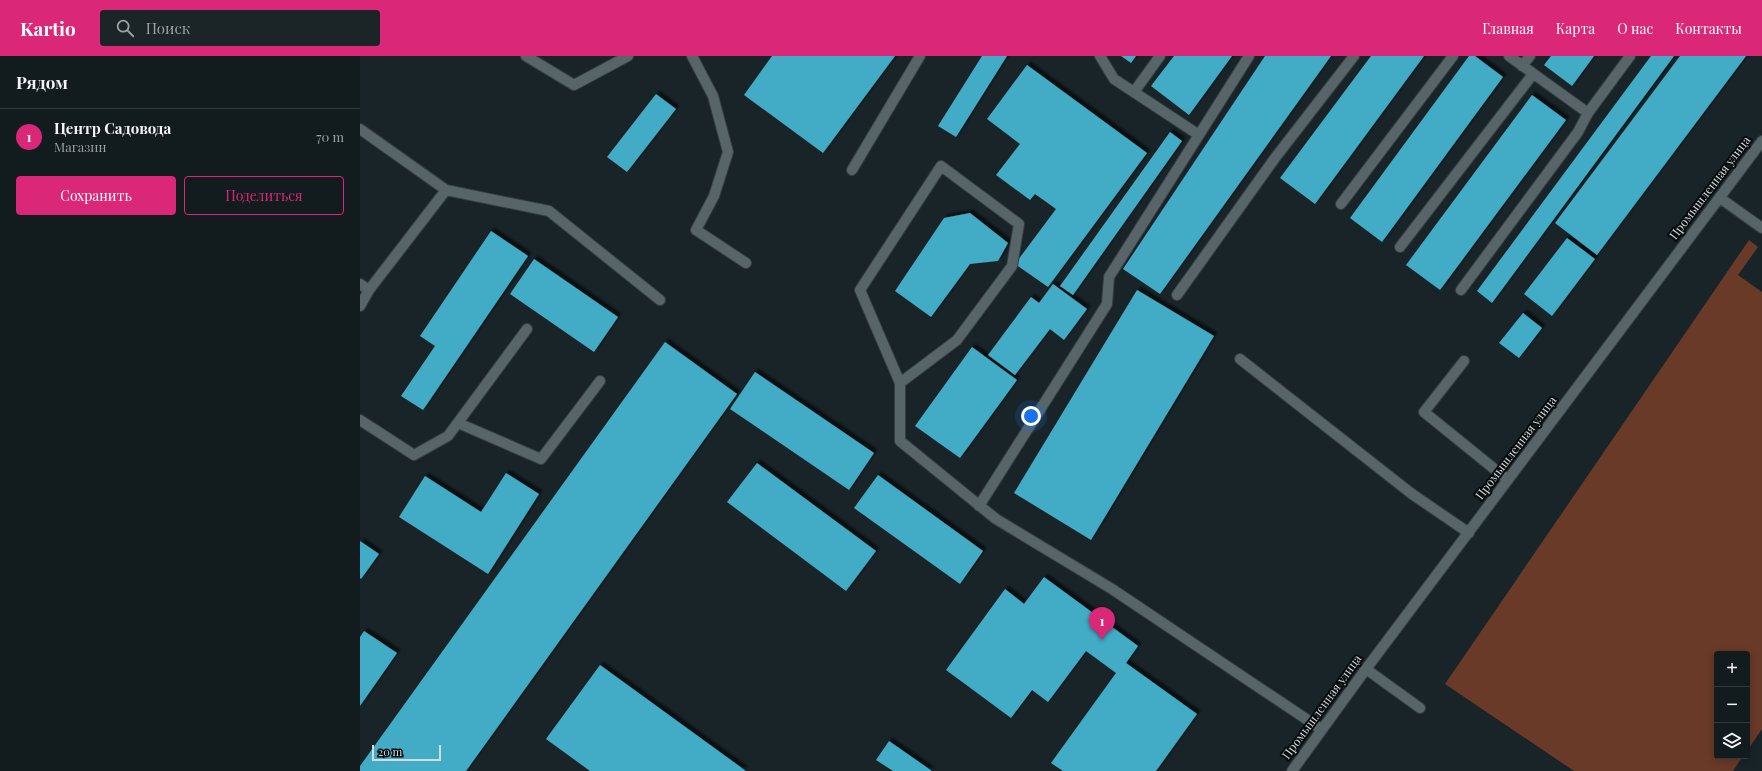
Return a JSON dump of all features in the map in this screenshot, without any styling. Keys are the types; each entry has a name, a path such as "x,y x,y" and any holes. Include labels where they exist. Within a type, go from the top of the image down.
{"street":[{"path":"526,56 574,85 628,56"},
{"path":"692,56 713,96 728,152 714,196 696,230 746,263"},
{"path":"852,170 920,56"},
{"path":"1100,56 1114,79 1199,135"},
{"path":"1134,92 1160,56"},
{"path":"979,506 1107,304 1109,277 1249,56"},
{"path":"1177,295 1275,158 1354,56"},
{"path":"1341,204 1453,56"},
{"path":"1509,56 1588,113"},
{"path":"1522,66 1530,56"},
{"path":"1462,290 1578,132 1588,113 1630,56"},
{"path":"1400,247 1533,74"},
{"path":"360,129 446,190 549,211 660,300"},
{"name":"Промышленная улица","path":"1292,771 1321,729 1762,141"},
{"path":"900,383 957,340 1012,266 1019,224 941,166 860,290 900,383 900,442 996,519 1112,589 1321,729"},
{"path":"360,306 369,290 446,190"},
{"path":"1720,198 1762,228"},
{"path":"360,284 369,290"},
{"path":"360,420 414,455 448,436 527,330"},
{"path":"1240,359 1412,494 1469,533"},
{"path":"1464,361 1424,412 1508,480"},
{"path":"458,424 541,459 600,381"},
{"path":"1366,669 1420,708"}],"shaded area":[{"path":"1749,240 1758,247 1738,275 1762,292 1762,729 1750,747 1750,651 1714,651 1714,759 1741,759 1733,771 1574,771 1445,684"}],"building":[{"path":"772,56 895,56 823,153 744,95"},
{"path":"982,56 1007,56 956,137 938,126"},
{"path":"1121,56 1136,56 1131,63"},
{"path":"1174,56 1232,56 1189,115 1151,86"},
{"path":"1265,56 1331,56 1160,294 1123,269"},
{"path":"1371,56 1424,56 1315,204 1280,178"},
{"path":"1469,56 1475,56 1503,77 1382,242 1350,218"},
{"path":"1551,56 1594,56 1572,86 1544,65"},
{"path":"1651,56 1674,56 1492,303 1477,291"},
{"path":"1680,56 1746,56 1597,255 1555,223"},
{"path":"1027,65 1147,153 1048,287 1015,264 1056,209 1035,194 1030,200 996,175 1020,144 987,119"},
{"path":"656,94 676,109 627,172 607,157"},
{"path":"1532,95 1566,120 1440,290 1406,265"},
{"path":"1170,132 1182,141 1073,295 1060,286"},
{"path":"970,213 1008,243 998,261 970,264 931,317 895,291 944,218"},
{"path":"491,231 528,256 423,410 401,396 435,346 420,336"},
{"path":"1567,238 1595,259 1552,316 1524,294"},
{"path":"534,259 618,317 594,352 510,294"},
{"path":"1053,284 1087,309 1064,340 1050,329 1015,375 988,355 1031,297 1039,303"},
{"path":"1137,290 1214,336 1091,540 1014,493"},
{"path":"1523,313 1542,328 1519,358 1499,343"},
{"path":"665,342 737,394 466,771 360,771 360,766"},
{"path":"972,347 1017,380 960,458 915,426"},
{"path":"755,372 874,453 849,490 730,409"},
{"path":"757,463 876,551 846,591 727,502"},
{"path":"506,473 539,494 488,574 399,517 425,476 481,512"},
{"path":"878,475 983,551 960,584 854,508"},
{"path":"360,541 379,554 361,579 360,578"},
{"path":"1044,577 1138,646 1126,663 1197,714 1156,771 1063,771 1051,763 1116,673 1086,651 1048,702 1032,690 1011,718 946,670 1005,589 1024,604"},
{"path":"364,631 397,653 360,706 360,637"},
{"path":"600,665 746,771 590,771 546,739"},
{"path":"889,741 932,771 893,771 876,760"}],"place":[{"name":"Центр Садовода","path":"1102,640"}]}
